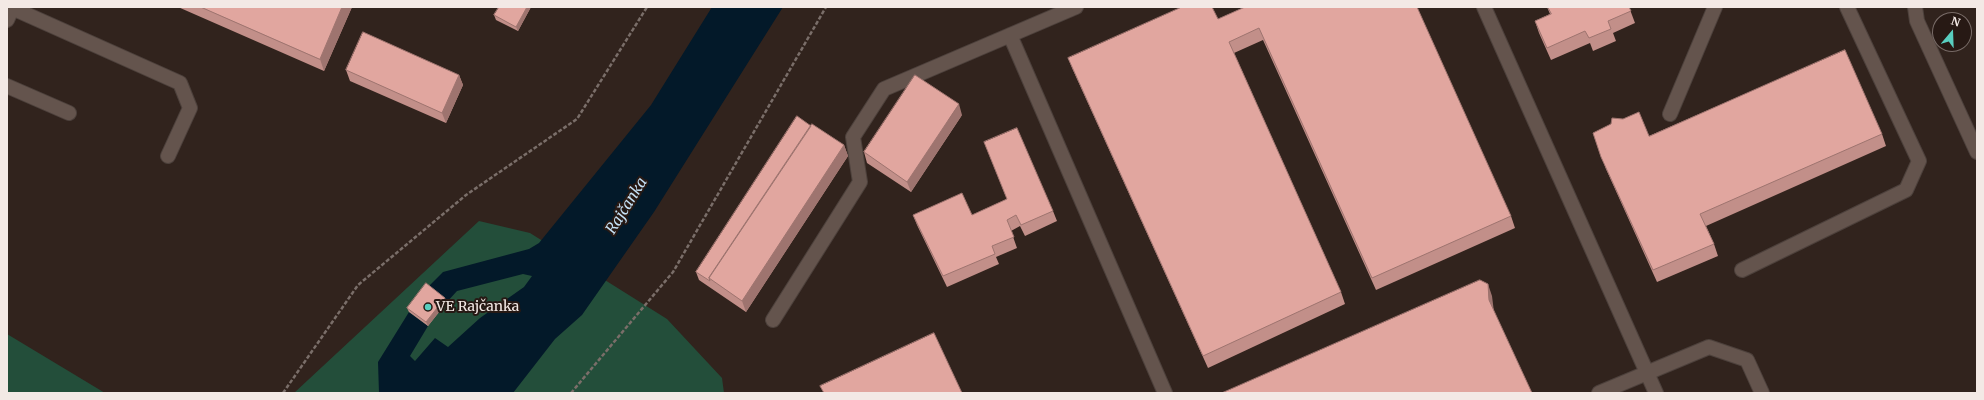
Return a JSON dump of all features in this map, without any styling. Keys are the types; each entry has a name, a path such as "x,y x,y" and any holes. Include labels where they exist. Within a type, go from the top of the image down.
{"lane":[{"path":"773,320 860,182 853,137 884,89 1076,7"},
{"path":"1484,7 1656,393"},
{"path":"1670,114 1715,7"},
{"path":"1742,270 1906,190 1919,161 1847,7"},
{"path":"1915,7 1917,21 1977,152"},
{"path":"11,11 180,83 190,108 168,156"},
{"path":"1010,35 1165,393"},
{"path":"7,86 70,113"},
{"path":"1599,393 1646,372 1710,347 1747,360 1762,393"}],"path":[{"path":"283,393 358,285 466,196 577,119 647,7"},
{"path":"570,393 673,272 826,7"}],"green space":[{"path":"479,221 530,233 667,319 722,378 724,393 294,393"},
{"path":"7,334 105,393 7,393"}],"water":[{"name":"Rajčanka","path":"712,7 783,7 654,212 582,315 555,339 513,393 379,393 378,362 409,312 428,326 410,356 415,361 435,338 448,347 480,318 524,287 532,276 523,274 457,291 447,302 428,287 443,272 529,249 539,243 651,105"}],"building":[{"path":"201,7 342,7 320,59"},
{"path":"499,7 527,7 516,27 494,15"},
{"path":"1182,7 1212,7 1218,19 1245,7 1417,7 1511,216 1372,278 1259,28 1229,42 1341,292 1203,356 1068,58"},
{"path":"1548,7 1629,7 1631,11 1608,21 1611,29 1589,38 1585,31 1547,48 1535,21 1551,14"},
{"path":"363,32 459,75 442,113 346,70"},
{"path":"1845,50 1882,134 1700,214 1714,244 1653,270 1601,157 1593,133 1611,124 1612,118 1623,119 1639,112 1649,136"},
{"path":"915,75 959,104 907,182 864,152"},
{"path":"797,116 811,126 709,278 710,281 696,272"},
{"path":"812,124 844,145 742,301 709,278"},
{"path":"1017,128 1053,211 1021,225 1016,215 1007,220 1014,237 992,246 995,254 943,276 913,215 962,193 972,215 1007,199 984,142"},
{"path":"1480,280 1488,284 1489,300 1532,393 1222,393"},
{"name":"VE Rajčanka","path":"426,283 445,298 426,322 407,308"},
{"path":"934,333 962,393 824,393 820,386"}],"place":[{"name":"VE Rajčanka","path":"428,307"}]}
